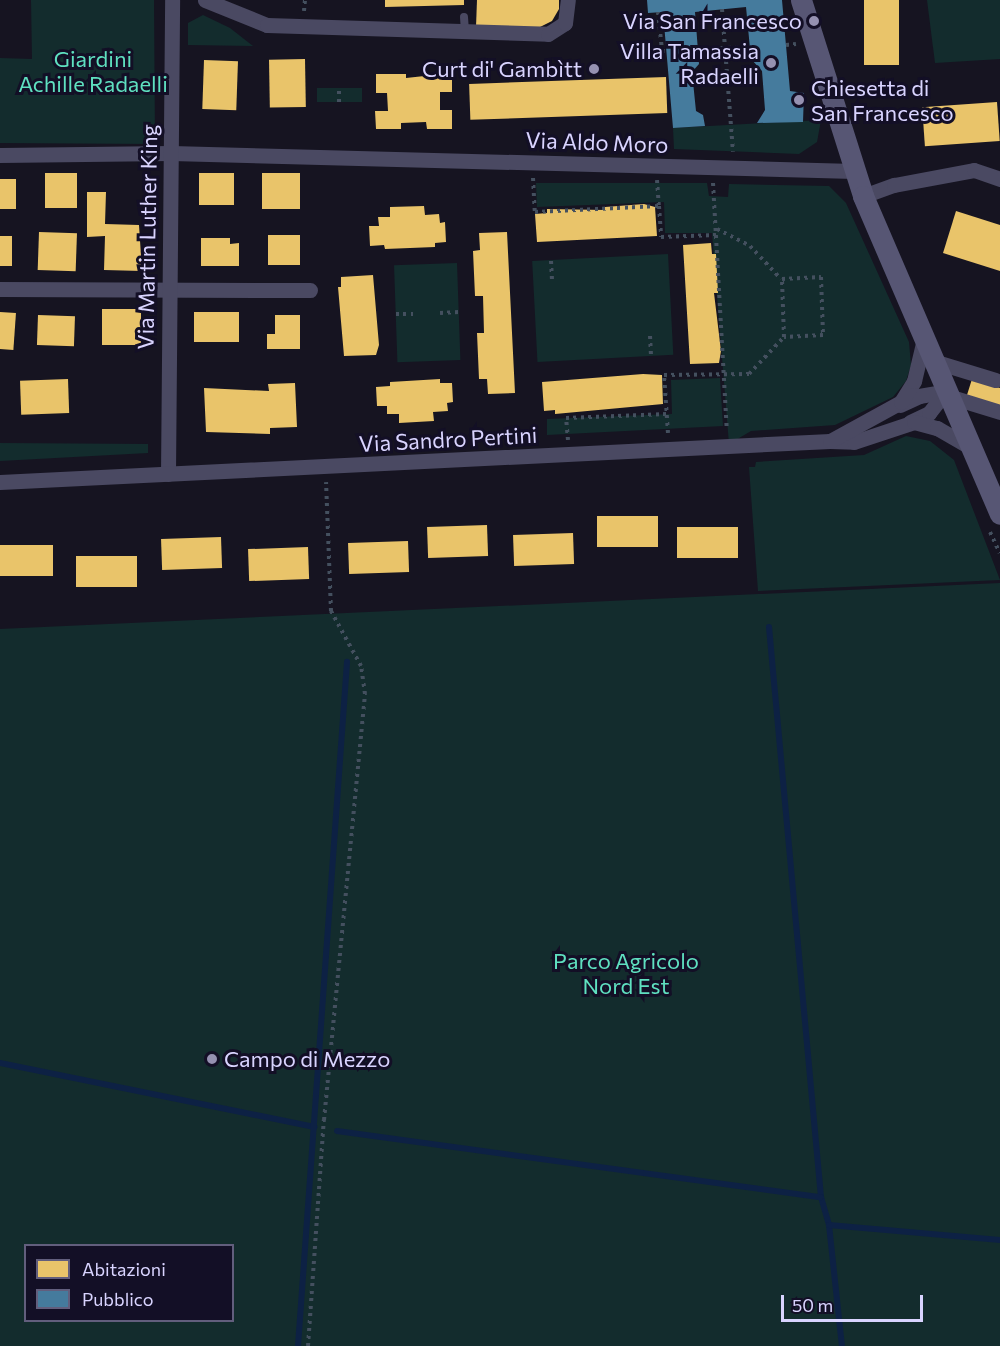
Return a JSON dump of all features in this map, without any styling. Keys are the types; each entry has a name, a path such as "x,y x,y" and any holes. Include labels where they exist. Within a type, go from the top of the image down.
{"street":[{"name":"Via Martin Luther King","path":"168,474 172,0"},
{"path":"205,0 267,25 426,32 551,34 565,23 568,0"},
{"path":"801,0 863,196 1000,514"},
{"name":"Via Aldo Moro","path":"0,155 171,153 854,171"},
{"path":"863,196 894,185 974,170 1000,179"},
{"path":"0,290 310,290"},
{"name":"Via Sandro Pertini","path":"890,410 912,385 924,339"},
{"path":"933,361 995,380"},
{"path":"947,394 1000,412"},
{"path":"830,441 854,442 927,415 947,394"},
{"name":"Via Sandro Pertini","path":"0,482 325,469 569,455 748,448 830,441 919,396 947,394"},
{"path":"901,425 914,422 933,426 971,448"}],"lane":[{"path":"464,16 465,33"}],"path":[{"path":"722,9 734,168"},
{"path":"658,12 662,51 666,51"},
{"path":"698,50 750,47"},
{"path":"339,88 339,102"},
{"path":"532,163 535,212 659,206"},
{"path":"656,166 661,237 716,235"},
{"path":"712,167 728,434 746,434 748,448"},
{"path":"716,229 750,246 782,279 784,337"},
{"path":"551,261 552,281"},
{"path":"669,451 664,375 749,374 784,337 823,335 821,277 782,279"},
{"path":"440,313 459,312"},
{"path":"396,314 413,314"},
{"path":"650,336 651,357"},
{"path":"569,455 566,418 667,414"},
{"path":"308,1346 324,1120 365,694 361,666 331,611 325,469"}],"green space":[{"name":"Giardini Achille Radaelli","path":"31,0 154,0 155,144 0,143 0,58 32,59"},
{"path":"927,0 1000,0 1000,59 935,63"},
{"path":"203,15 230,28 253,46 188,45 188,23"},
{"path":"317,88 362,88 362,102 317,102"},
{"path":"821,120 817,142 799,154 674,149 673,128"},
{"path":"536,183 707,183 709,196 728,197 729,184 829,186 846,203 909,342 911,365 906,381 893,397 835,425 751,431 729,444 712,233 665,233 664,202 537,207"},
{"path":"668,254 673,355 537,362 532,261"},
{"path":"457,263 460,360 397,362 394,265"},
{"path":"720,378 723,426 547,435 547,419 672,414 671,380"},
{"path":"906,436 930,441 954,460 1000,580 758,591 749,467 755,467 756,462 864,455"},
{"path":"0,443 148,444 148,453 0,461"},
{"name":"Parco Agricolo Nord Est","path":"1000,583 1000,1346 0,1346 0,629"}],"building: Abitazioni":[{"path":"385,0 464,0 464,5 385,7"},
{"path":"477,0 559,0 559,9 552,21 540,27 476,27"},
{"path":"864,0 899,0 899,65 864,65"},
{"path":"305,59 306,107 270,108 269,60"},
{"path":"204,60 238,61 236,110 202,109"},
{"path":"452,73 452,92 440,92 440,110 452,110 452,129 427,129 426,122 401,123 401,129 376,129 375,111 388,111 387,93 376,93 376,74 406,74 406,78"},
{"path":"666,77 667,113 470,120 469,84"},
{"path":"997,102 1000,141 925,146 922,107"},
{"path":"45,173 77,173 77,208 45,208"},
{"path":"199,173 234,173 234,205 199,205"},
{"path":"262,173 300,173 300,209 262,209"},
{"path":"0,179 16,179 16,209 0,209"},
{"path":"87,192 106,192 105,224 139,225 142,271 104,270 105,236 87,237"},
{"path":"644,204 655,207 657,236 537,242 535,214 547,213 547,209 605,210 605,207"},
{"path":"424,206 425,215 439,214 440,223 445,222 446,242 435,243 435,247 385,249 384,245 370,246 369,226 379,226 378,217 390,217 390,207"},
{"path":"956,211 1000,225 1000,271 943,253"},
{"path":"39,232 77,233 76,271 38,270"},
{"path":"507,232 515,393 488,394 487,379 479,379 477,333 484,333 483,296 475,296 473,251 480,250 479,233"},
{"path":"268,235 300,235 300,265 268,265"},
{"path":"0,236 12,236 12,266 0,266"},
{"path":"201,238 230,238 230,244 239,243 239,266 201,266"},
{"path":"711,243 712,254 716,254 718,293 714,293 721,351 719,363 690,364 683,245"},
{"path":"373,275 379,345 376,355 344,356 338,287 341,287 341,277"},
{"path":"102,309 141,309 141,345 102,345"},
{"path":"0,312 16,313 13,350 0,349"},
{"path":"194,312 239,312 239,342 194,342"},
{"path":"38,315 75,316 74,346 37,345"},
{"path":"275,315 300,315 300,349 267,349 267,334 275,334"},
{"path":"643,374 662,375 663,404 555,414 555,410 544,411 542,382"},
{"path":"68,379 69,413 21,415 20,381"},
{"path":"440,379 440,383 452,383 453,402 447,403 448,411 433,412 434,421 399,423 399,414 387,414 387,406 377,406 376,387 390,386 390,382"},
{"path":"972,379 1000,388 1000,406 967,395"},
{"path":"295,383 297,427 270,428 270,434 206,432 204,388 269,391 268,384"},
{"path":"597,516 658,516 658,547 597,547"},
{"path":"487,525 488,556 428,558 427,527"},
{"path":"677,527 738,527 738,558 677,558"},
{"path":"573,533 574,564 514,566 513,535"},
{"path":"221,537 222,568 162,570 161,539"},
{"path":"408,541 409,572 349,574 348,543"},
{"path":"0,545 53,545 53,576 0,576"},
{"path":"308,547 309,579 249,581 248,549"},
{"path":"76,556 137,556 137,587 76,587"}],"building: Pubblico":[{"name":"Villa Tamassia Radaelli","path":"647,0 782,0 790,91 804,93 803,122 757,123 765,110 762,71 751,59 746,7 695,12 699,64 692,72 696,111 703,115 705,126 673,128 663,12 648,13"}],"waterway":[{"path":"769,627 821,1197 829,1225 842,1346"},
{"path":"298,1346 347,662"},
{"path":"0,1063 315,1127"},
{"path":"337,1131 821,1197"},
{"path":"829,1225 1000,1240"}],"place":[{"name":"Via San Francesco","path":"814,21"},
{"name":"Villa Tamassia Radaelli","path":"771,63"},
{"name":"Curt di' Gambìtt","path":"594,69"},
{"name":"Chiesetta di San Francesco","path":"799,100"},
{"name":"Campo di Mezzo","path":"212,1059"}]}
